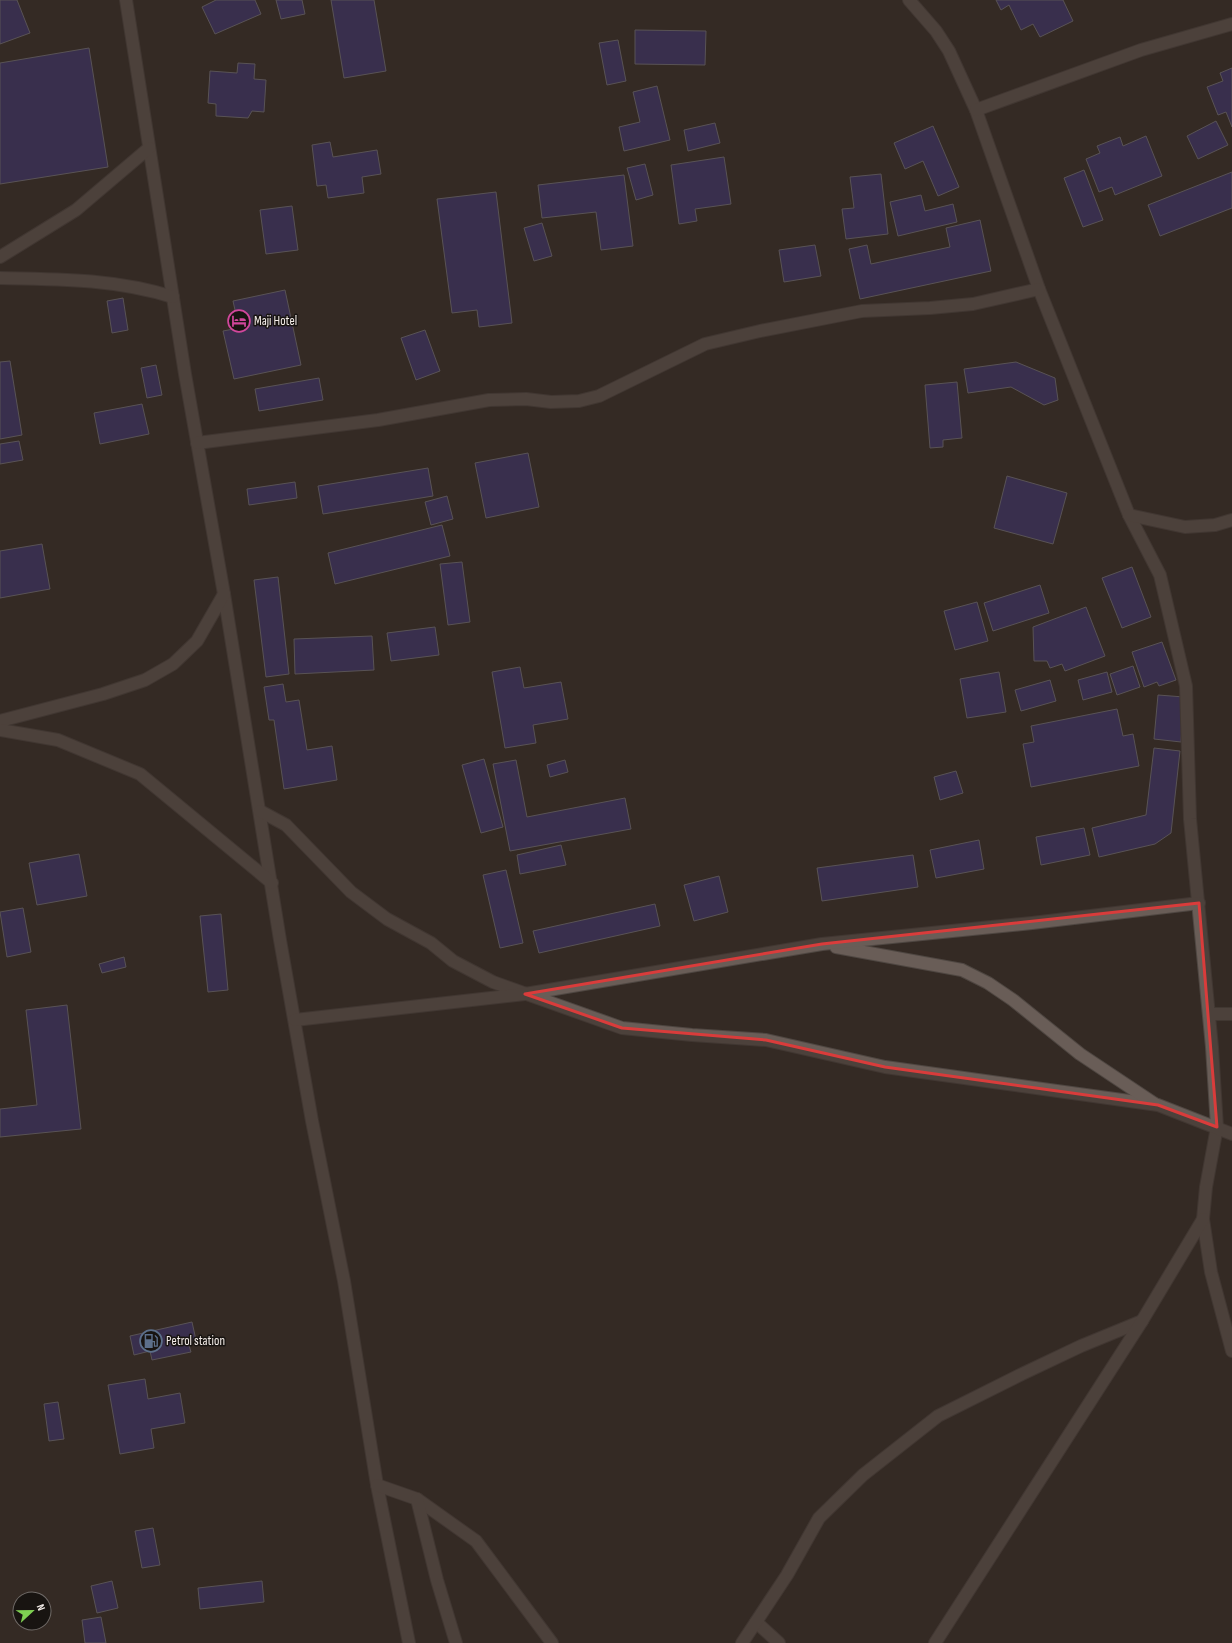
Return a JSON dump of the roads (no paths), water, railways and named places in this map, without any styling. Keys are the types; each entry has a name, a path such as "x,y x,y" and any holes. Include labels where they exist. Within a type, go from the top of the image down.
{"street":[{"path":"126,0 197,443 224,594 312,1121 344,1281 377,1485 409,1643"},
{"path":"908,0 936,30 949,51 976,110 1039,289 1129,515 1160,575 1186,686 1190,819 1212,1046 1216,1127 1206,1187 1204,1219 1211,1272 1232,1351"},
{"path":"976,110 1141,50 1232,24"},
{"path":"0,257 76,210 149,148"},
{"path":"0,278 91,281 147,288 173,297"},
{"path":"197,443 378,420 489,400 526,399 551,402 579,401 599,396 705,344 760,331 862,311 930,308 973,304 1039,289"},
{"path":"1129,515 1185,527 1215,524 1232,520"},
{"path":"0,721 104,694 145,680 168,667 197,641 224,594"},
{"path":"0,730 58,740 140,774 272,883"},
{"path":"260,811 286,826 351,892 386,919 430,943 452,961 493,982 622,1028 766,1040 885,1067 1158,1105"},
{"path":"295,1020 525,994 822,944 1032,923 1199,904"},
{"path":"822,944 962,970 988,983 1007,996 1080,1054 1158,1105 1232,1134"},
{"path":"1209,1014 1232,1014"},
{"path":"935,1643 1142,1321 1204,1219"},
{"path":"742,1643 787,1575 819,1518 862,1475 938,1416 1081,1346 1142,1321"},
{"path":"377,1485 416,1499 476,1541 552,1643"},
{"path":"416,1499 437,1580 456,1643"},
{"path":"756,1622 779,1643"}],"place":[{"name":"Maji Hotel","path":"239,321"},
{"name":"Petrol station","path":"151,1341"}]}
